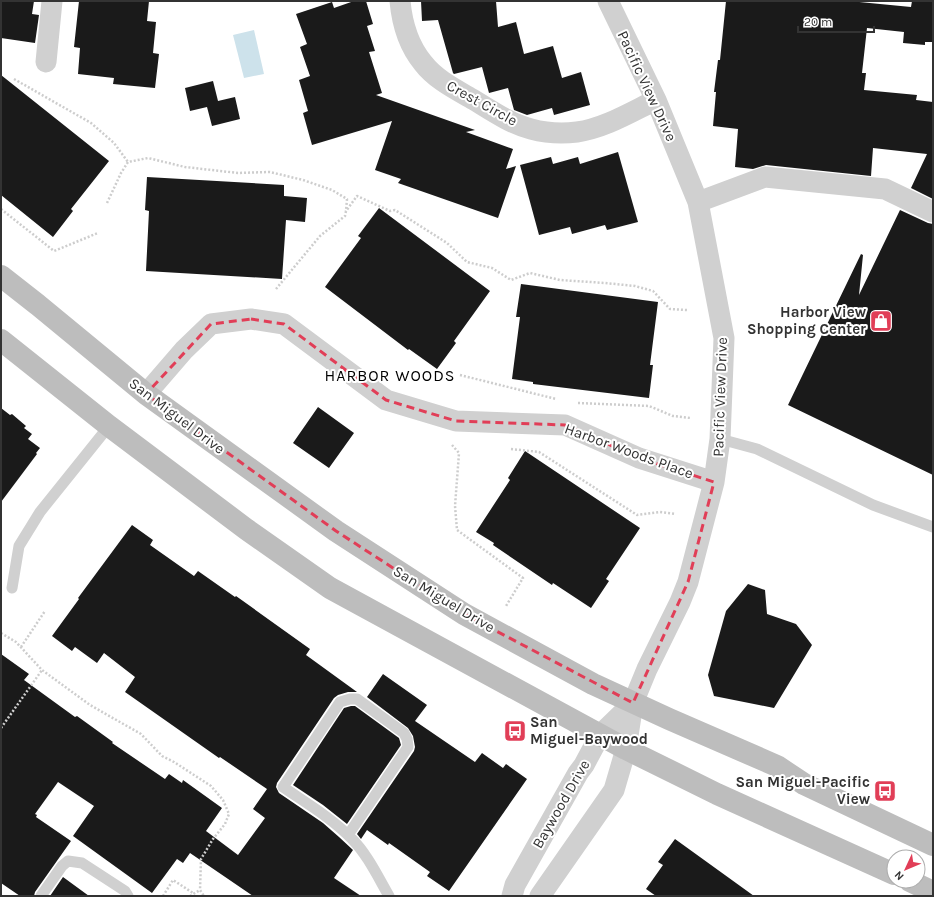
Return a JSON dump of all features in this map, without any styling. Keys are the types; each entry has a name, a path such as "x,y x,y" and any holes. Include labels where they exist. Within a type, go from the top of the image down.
{"main road":[{"name":"San Miguel Drive","path":"1,276 146,394 336,531 464,614 593,684 777,766 804,784 933,845"},
{"path":"1,340 109,426 246,529 330,588 626,749 717,794 886,870"}],"street":[{"path":"46,62 52,1"},
{"name":"Crest Circle","path":"400,1 401,14 409,40 423,63 438,79 507,120 530,129 553,133 577,132 600,126 656,100"},
{"name":"Pacific View Drive","path":"608,1 656,100 698,202 724,338 720,439 714,482 688,582 647,669 633,703"},
{"path":"698,202 765,177 885,189 933,212"},
{"name":"Harbor Woods Place","path":"146,394 184,350 211,324 251,318 284,324 386,400 456,421 565,425 639,458 714,482"},
{"name":"Baywood Drive","path":"512,896 516,885 600,735 633,703"},
{"name":"Baywood Drive","path":"540,896 614,790 626,749 633,703"}],"lane":[{"path":"12,588 19,546 40,512 109,426"},
{"path":"720,439 757,449 873,504 933,528"},
{"path":"348,835 408,747 407,739 404,733 357,699 350,698 340,702 283,787 335,823 348,835 353,839 374,870 388,896"},
{"path":"41,896 62,866 68,861 82,863 125,891 128,896"}],"path":[{"path":"14,79 91,123 114,143 128,162"},
{"path":"107,203 121,173 128,162 148,158 185,167 238,172 270,172 296,178 332,190 347,199 345,216 320,236 276,289"},
{"path":"346,211 357,196 390,212 395,210 446,243 467,262 492,268 512,280 530,273 560,280 635,286 653,292 670,309 687,310"},
{"path":"1,209 54,251 98,233"},
{"path":"460,375 558,400"},
{"path":"572,402 649,406 674,416 691,418"},
{"path":"447,440 459,453 455,506 458,530 524,578 506,606"},
{"path":"508,448 539,452 637,515 660,512 676,514"},
{"path":"21,647 45,611"},
{"path":"1,633 16,642 42,670 90,705 141,734 162,756 211,786 223,800 229,814 225,824 201,858 200,890 204,896"},
{"path":"1,728 42,670"},
{"path":"163,896 172,880 191,895 200,890"}],"highlighted area":[{"path":"251,319 284,324 386,400 456,421 565,425 639,458 714,482 688,582 633,703 464,614 336,531 146,394 211,324"}],"water":[{"path":"254,30 264,74 244,78 233,35"}],"building":[{"path":"1,1 34,1 32,14 39,15 35,43 1,38"},
{"path":"79,1 149,1 147,21 156,22 153,53 159,54 155,88 113,84 114,78 78,74 80,48 74,47"},
{"path":"354,1 366,1 373,24 367,26 375,51 369,52 382,93 376,95 475,130 466,132 513,149 506,169 516,166 498,218 398,183 401,179 375,170 392,121 312,145 303,113 308,111 299,80 310,76 300,47 307,44 296,14 332,2 334,8"},
{"path":"421,1 496,1 498,27 516,22 524,54 553,46 562,78 581,72 590,105 554,115 552,108 527,115 514,110 508,88 489,93 482,67 454,74 438,20 422,21"},
{"path":"726,1 849,1 911,7 912,1 933,1 933,42 925,42 925,45 903,43 904,32 867,28 862,73 866,73 864,90 917,95 916,100 933,102 933,199 911,188 927,154 873,148 871,176 766,165 753,169 735,167 738,129 713,126 716,92 714,92 718,60 720,60"},
{"path":"1,75 109,161 71,209 73,211 53,237 1,195"},
{"path":"213,81 218,101 235,97 240,119 212,126 207,107 190,111 185,88"},
{"path":"618,152 638,222 607,230 605,225 572,234 570,227 539,235 520,165 551,157 553,164 578,157 580,164"},
{"path":"147,177 284,185 284,196 307,198 305,222 286,220 282,279 146,271 149,211 145,210"},
{"path":"379,208 490,291 454,341 456,343 437,369 409,349 408,350 325,287 361,238 358,236"},
{"name":"Harbor View Shopping Center","path":"900,210 933,224 933,475 788,405 861,254 863,255 859,295"},
{"path":"521,284 658,302 650,365 653,365 649,398 533,384 533,382 512,379 520,317 516,317"},
{"path":"318,407 354,433 329,468 293,443"},
{"path":"1,408 10,415 12,414 26,426 24,428 32,434 28,439 40,448 1,502"},
{"path":"525,451 640,528 606,579 609,581 591,608 553,583 552,585 493,545 494,543 476,532 510,480 508,478"},
{"path":"132,525 153,540 150,545 194,576 198,571 235,597 236,596 310,649 306,655 357,692 348,692 334,698 277,783 276,787 279,793 323,823 353,850 334,878 361,896 253,896 190,853 183,863 177,859 152,893 73,836 94,806 58,782 35,814 37,815 36,817 71,841 35,892 34,896 20,896 1,883 1,654 29,674 24,680 75,717 77,716 113,742 112,743 165,779 169,774 182,783 183,780 222,808 206,831 238,855 265,818 253,809 267,789 220,757 219,758 125,692 135,677 104,653 97,663 75,647 72,651 52,636"},
{"path":"748,584 765,590 767,614 796,624 812,645 774,708 714,696 708,675 726,611"},
{"path":"383,674 427,705 415,721 475,762 482,753 503,768 506,764 527,779 449,891 427,876 430,872 389,843 388,845 367,830 361,839 357,834 414,751 415,747 413,736 408,728 367,697"},
{"path":"355,706 399,738 401,745 347,824 323,805 293,785 344,708"},
{"path":"675,839 754,896 656,896 646,889 663,865 658,862"},
{"path":"63,877 89,896 50,896"}],"place":[{"name":"Harbor View Shopping Center","path":"881,321"},
{"name":"San Miguel-Baywood","path":"515,731"},
{"name":"San Miguel-Pacific View","path":"885,791"}],"district":[{"name":"HARBOR WOODS","path":"390,375"}]}
